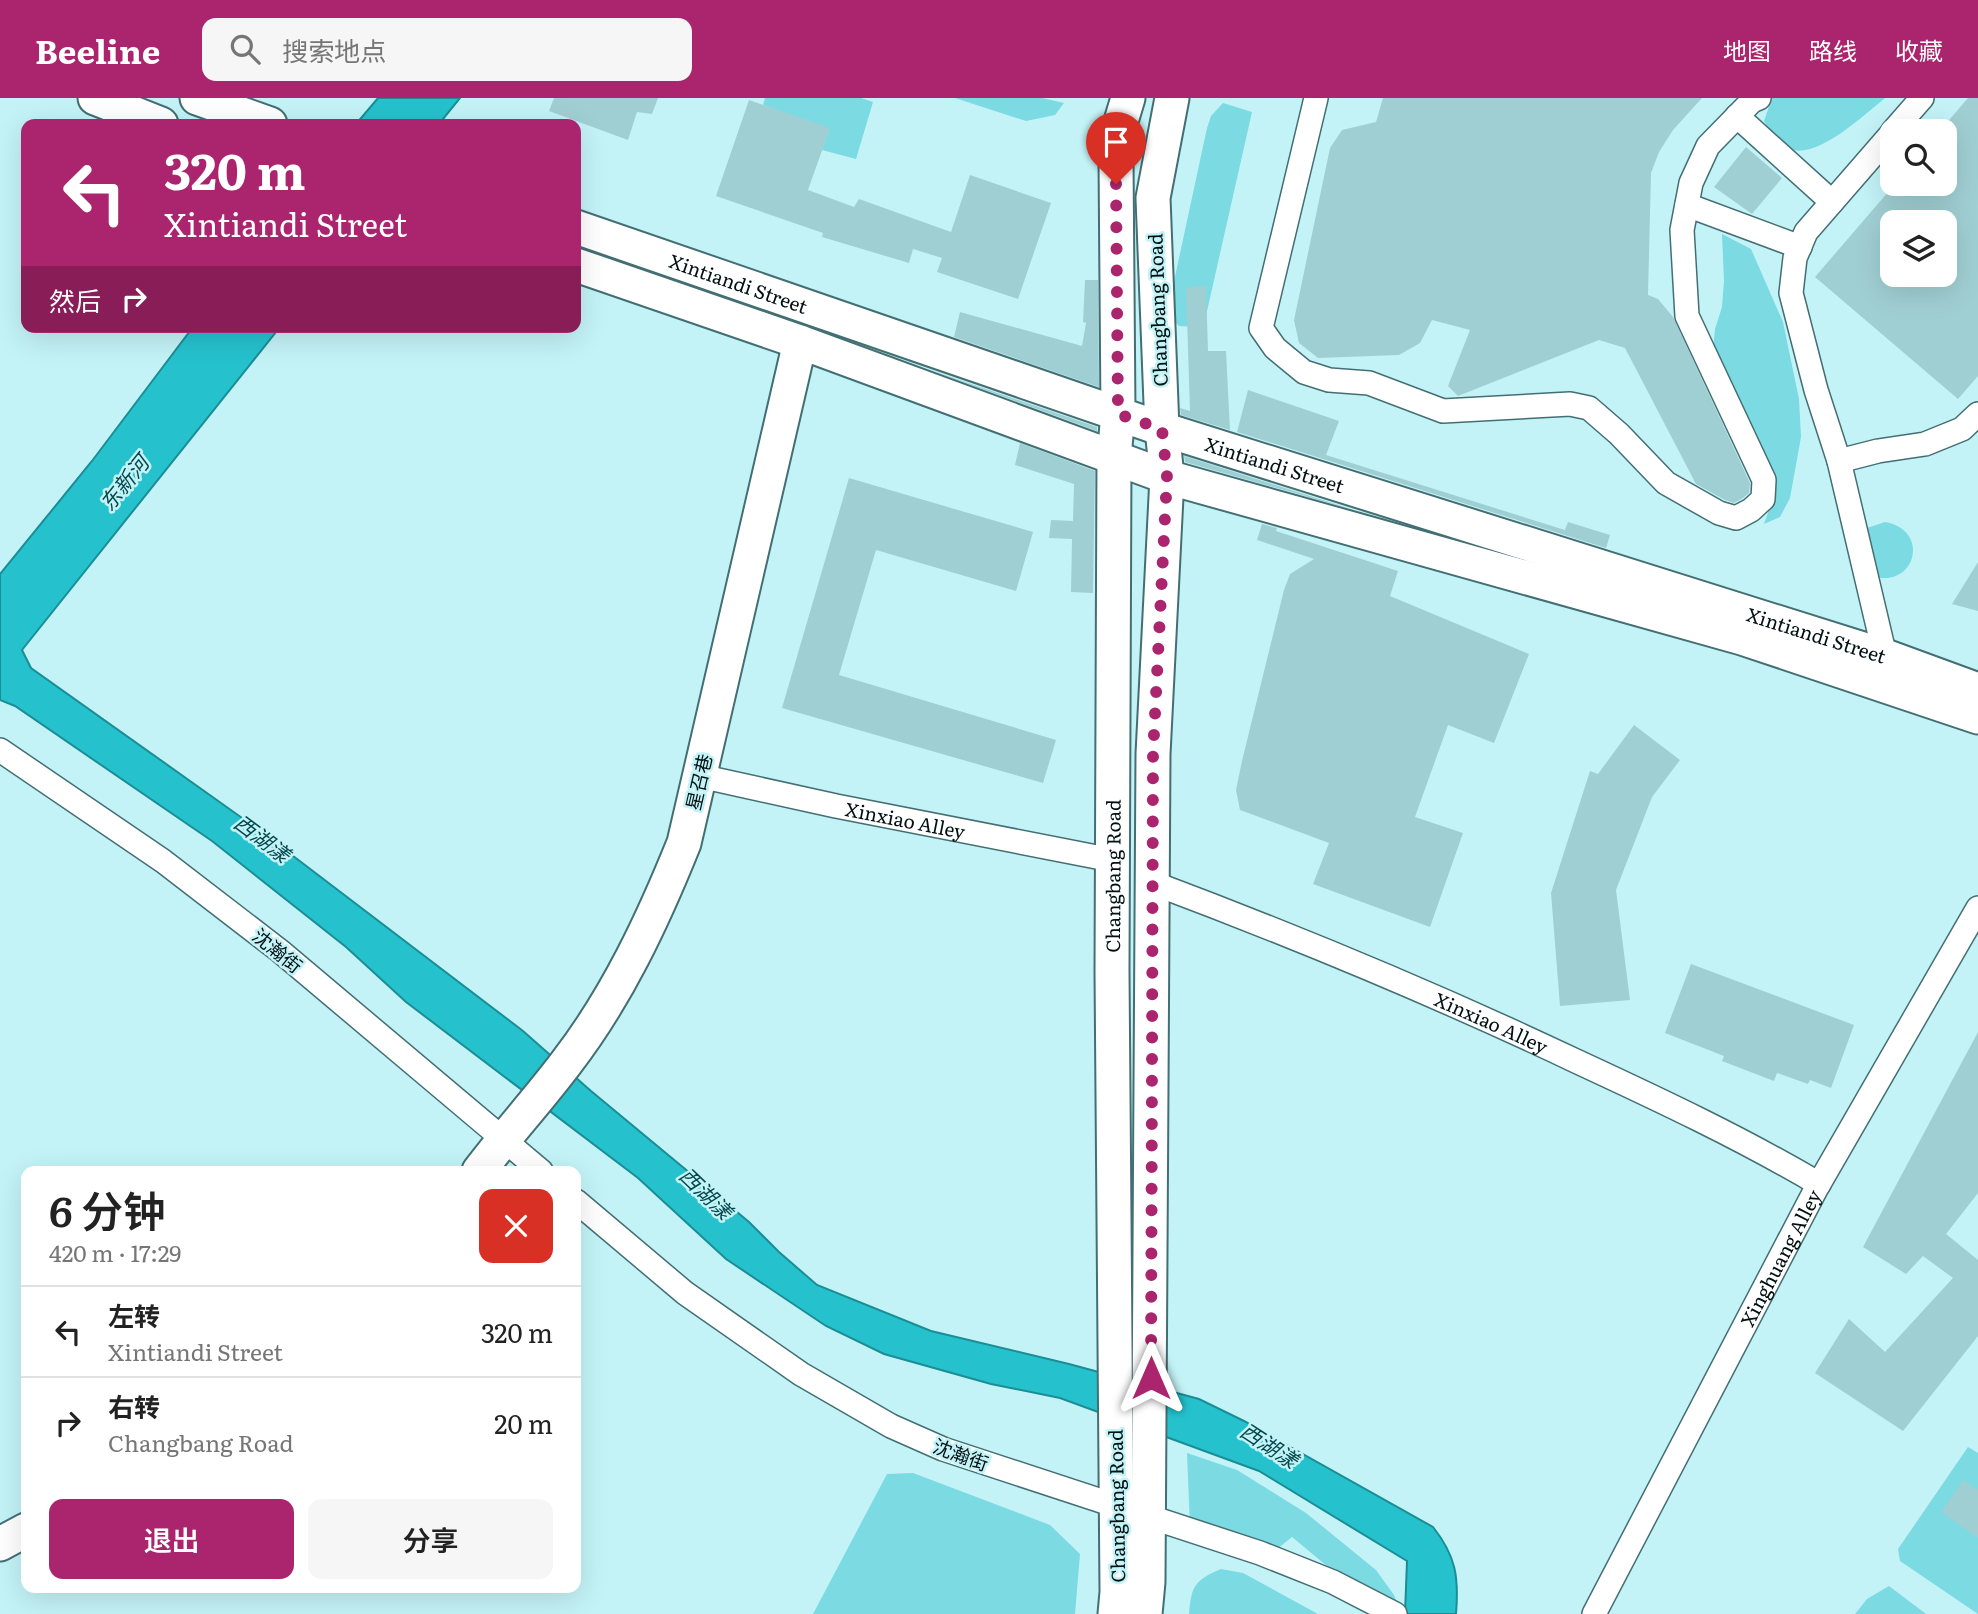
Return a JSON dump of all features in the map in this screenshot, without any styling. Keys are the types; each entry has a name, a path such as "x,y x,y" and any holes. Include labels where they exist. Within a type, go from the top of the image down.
{"main road":[{"path":"95,98 148,119"},
{"path":"197,98 256,119"},
{"name":"Changbang Road","path":"1115,1614 1112,860 1114,457 1118,414 1116,159 1119,128 1128,98"},
{"name":"Changbang Road","path":"1145,1614 1149,1582 1151,1378 1153,754 1167,477 1162,429 1153,198 1171,98"},
{"name":"Xintiandi Street","path":"581,229 1162,429 1885,656 1978,690"},
{"name":"Xintiandi Street","path":"581,266 800,342 1167,477 1742,638 1978,717"},
{"name":"星召巷","path":"483,1166 567,1062 618,984 658,909 684,843 800,342"},
{"path":"0,1544 21,1533"}],"street":[{"path":"1317,98 1261,328 1275,348 1304,372 1329,380 1369,383 1443,411 1570,404 1589,408 1619,434 1666,483 1719,513 1736,518 1763,499 1764,480 1688,316 1682,230 1692,183 1708,146 1752,101 1759,98"},
{"path":"1903,119 1922,98"},
{"path":"1737,116 1832,201"},
{"path":"1880,146 1806,232 1795,258 1791,293 1815,390 1839,461 1885,656"},
{"path":"1687,205 1800,247"},
{"path":"1839,461 1878,451 1925,444 1962,429 1978,414"},
{"name":"沈瀚街","path":"0,750 163,862 280,951 535,1166"},
{"name":"Xinxiao Alley","path":"700,776 849,809 1112,860"},
{"name":"Xinxiao Alley","path":"1153,883 1279,930 1504,1027 1700,1119 1819,1184"},
{"name":"Xinghuang Alley","path":"1594,1614 1819,1184 1978,908"},
{"name":"沈瀚街","path":"581,1204 685,1293 801,1374 891,1426 943,1449 1260,1553 1333,1582 1386,1609"}],"shaded area":[{"path":"765,98 861,98 873,102 856,159 822,150 829,129 763,105"},
{"path":"955,98 1042,98 1064,103 1055,115 1026,121"},
{"path":"1772,98 1885,98 1840,134 1827,142 1801,151 1781,144 1764,121"},
{"path":"1223,103 1252,112 1205,320 1195,327 1179,326 1167,314 1207,128 1211,116"},
{"path":"1722,234 1751,249 1783,322 1799,399 1801,437 1790,498 1780,517 1764,524 1776,490 1765,460 1713,350 1715,329 1722,307"},
{"path":"1885,522 1899,527 1909,536 1913,546 1907,567 1899,575 1886,578 1871,576 1860,535 1867,528"},
{"path":"1968,1447 1978,1453 1978,1614 1900,1561 1898,1549"},
{"path":"1187,1453 1237,1470 1306,1513 1376,1570 1394,1595 1402,1614 1374,1605 1292,1537 1272,1553 1190,1526"},
{"path":"913,1473 1050,1525 1080,1554 1075,1614 813,1614 887,1474"},
{"path":"1221,1569 1243,1573 1318,1614 1189,1614 1196,1585"},
{"path":"1889,1586 1926,1614 1855,1614 1867,1599"}],"water":[{"path":"378,98 460,98 443,119 360,119"},
{"path":"188,333 275,333 22,650 31,668 259,830 523,1031 749,1222 817,1285 931,1331 1199,1399 1244,1421 1433,1527 1447,1548 1454,1568 1456,1614 1405,1614 1407,1561 1259,1471 1060,1398 991,1384 884,1354 826,1326 726,1259 638,1178 406,1002 346,947 212,841 15,706 0,700 0,574 92,461"}],"building":[{"path":"554,98 658,98 652,114 637,112 628,140 581,123 581,119 571,119 549,111"},
{"path":"1383,98 1702,98 1673,130 1659,152 1651,173 1648,295 1658,299 1673,317 1750,483 1749,493 1734,503 1696,484 1625,348 1599,340 1458,396 1448,386 1470,330 1432,320 1420,343 1399,355 1318,358 1299,343 1294,320 1330,148 1342,130 1376,122"},
{"path":"1968,98 1978,98 1978,376 1958,399 1815,277 1885,196 1957,196 1957,119 1950,119"},
{"path":"749,100 830,128 808,190 854,207 859,199 951,232 970,175 1051,203 1018,299 937,272 942,258 913,249 909,263 822,237 823,233 716,196"},
{"path":"1746,147 1782,178 1752,214 1714,187"},
{"path":"1085,280 1098,280 1099,387 954,337 960,312 1082,346 1086,323 1083,322"},
{"path":"1206,286 1208,351 1226,351 1230,430 1181,415 1180,408 1190,411 1186,287"},
{"path":"933,371 1097,427 1097,431"},
{"path":"1248,390 1339,421 1326,455 1565,530 1568,522 1610,535 1606,548 1237,432"},
{"path":"1020,443 1095,471 1093,593 1071,592 1072,539 1049,538 1051,520 1073,521 1074,484 1015,465"},
{"path":"1184,456 1351,509 1185,462"},
{"path":"849,478 1033,532 1016,591 876,550 839,675 1056,740 1043,783 782,708"},
{"path":"1262,524 1398,571 1390,596 1529,654 1494,743 1448,725 1415,817 1463,833 1430,927 1313,884 1329,843 1240,810 1236,790 1284,590 1290,574 1314,559 1257,540"},
{"path":"1978,562 1978,611 1952,604"},
{"path":"1634,725 1680,760 1652,797 1616,890 1630,1000 1560,1006 1551,893 1590,771 1598,774"},
{"path":"1691,964 1854,1025 1831,1088 1810,1080 1808,1084 1777,1073 1774,1081 1722,1061 1724,1056 1665,1033"},
{"path":"1978,1032 1978,1193 1946,1234 1978,1260 1978,1336 1903,1431 1815,1373 1849,1319 1885,1352 1953,1278 1923,1256 1906,1274 1863,1247"},
{"path":"1963,1480 1978,1490 1978,1538 1941,1512"}],"route":[{"path":"1116,184 1118,414 1162,429 1167,477 1153,754 1151,1378"}],"water label":[{"name":"东新河","path":"123,482"},
{"name":"西湖漾","path":"263,837"},
{"name":"西湖漾","path":"707,1192"},
{"name":"西湖漾","path":"1270,1444"}]}
